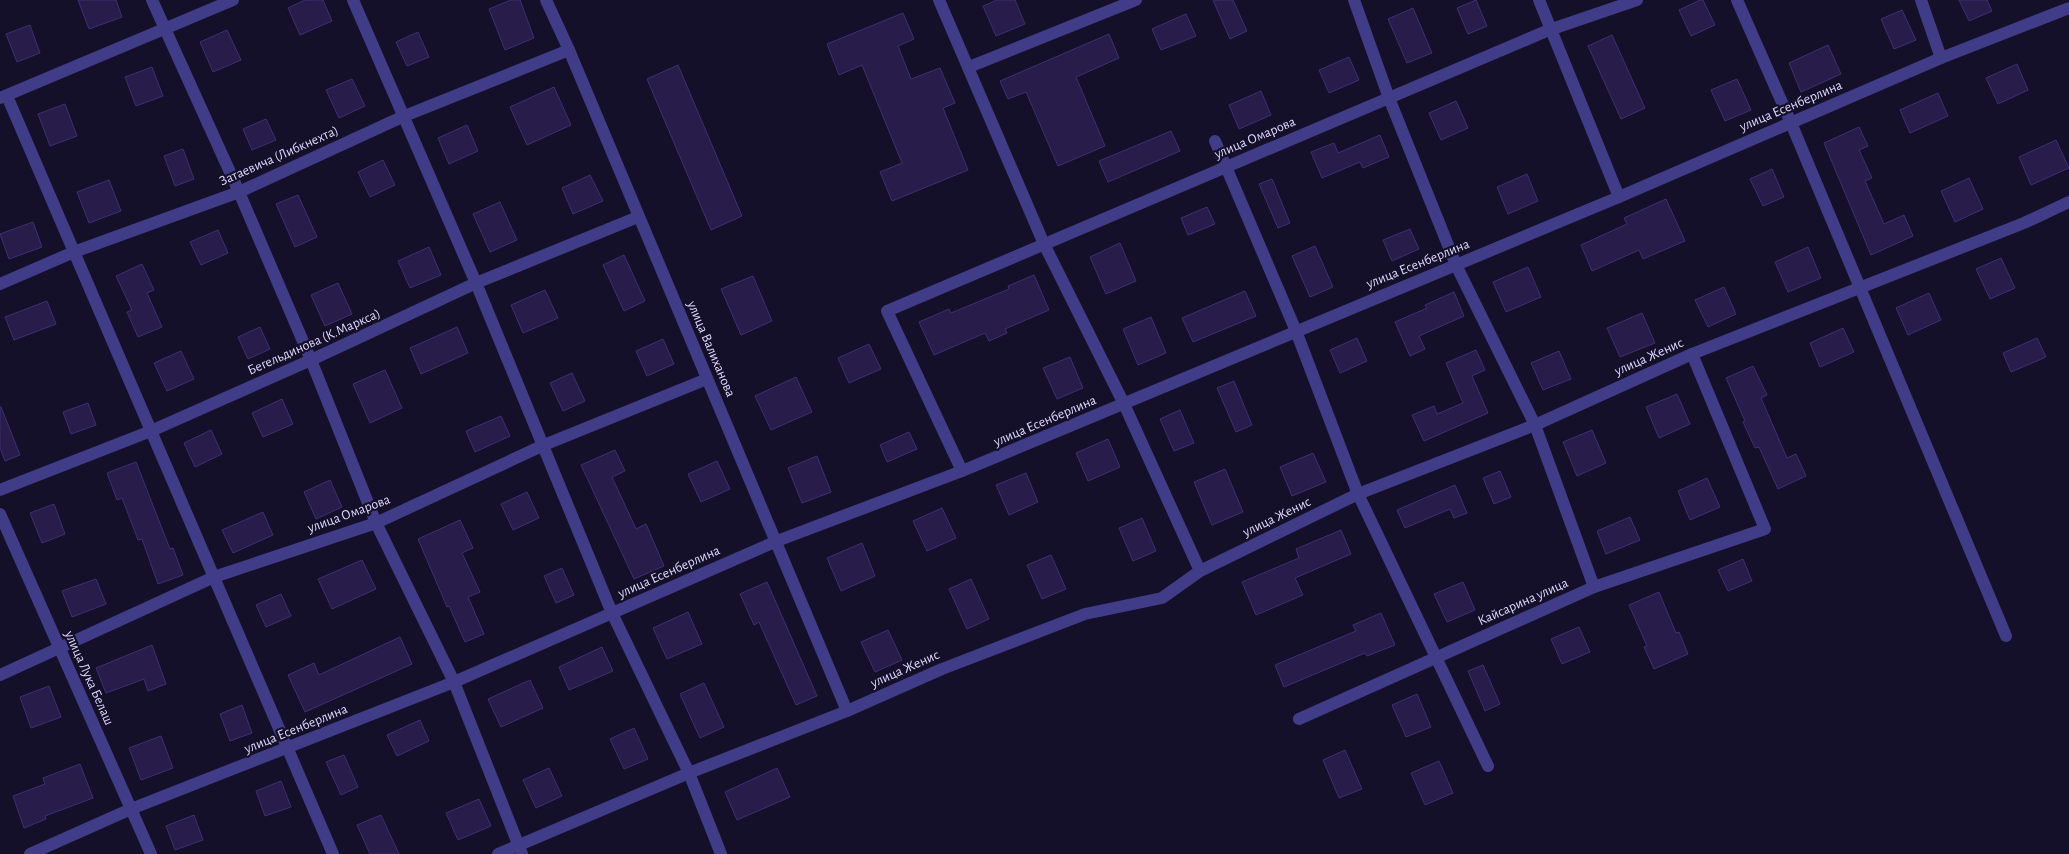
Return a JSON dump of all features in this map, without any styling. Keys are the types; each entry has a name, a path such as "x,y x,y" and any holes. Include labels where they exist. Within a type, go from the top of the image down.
{"street":[{"path":"152,0 239,192 376,523 454,682 520,850"},
{"path":"233,0 4,97 74,252 333,854"},
{"path":"353,0 402,117 476,283 612,613 689,773 721,854"},
{"name":"улица Валиханова","path":"546,0 569,50 847,711"},
{"path":"939,0 1044,244 1124,404 1200,570"},
{"path":"969,67 1136,0"},
{"path":"1354,0 1389,98 1456,265 1535,426 1594,587"},
{"path":"1539,0 1549,30 1619,197"},
{"name":"улица Омарова","path":"962,471 887,311 1549,30 1637,0"},
{"path":"1737,0 1861,288 2006,636"},
{"path":"1921,0 1941,58"},
{"name":"улица Есенберлина","path":"30,854 131,809 454,682 776,541 962,471 1619,197 1941,58 2069,8"},
{"name":"Затаевича (Либкнехта)","path":"0,284 74,252 239,192 402,117 569,50"},
{"path":"1215,141 1296,331 1358,494 1488,766"},
{"name":"улица Женис","path":"498,854 520,850 689,773 847,711 942,668 1085,614 1162,598 1200,570 1358,494 1535,426 1692,354 2024,223 2069,202"},
{"name":"Бегельдинова (К.Маркса)","path":"0,490 151,431 476,283 638,217"},
{"name":"Кайсарина улица","path":"1299,719 1594,587 1765,529 1692,354"},
{"name":"улица Омарова","path":"0,675 214,577 376,523 544,445 707,379"},
{"name":"улица Лука Белаш","path":"0,514 151,854"}],"building":[{"path":"78,0 116,0 122,17 89,29"},
{"path":"305,0 323,0 332,21 300,35 288,8"},
{"path":"511,0 520,0 534,38 505,50 489,9"},
{"path":"997,0 1015,0 1025,24 996,36 983,6"},
{"path":"1213,0 1233,0 1247,31 1230,39"},
{"path":"1476,0 1487,26 1468,34 1457,8"},
{"path":"1703,0 1715,25 1691,36 1679,10"},
{"path":"1959,0 1987,0 1992,11 1969,21"},
{"path":"1413,8 1432,53 1407,63 1388,19"},
{"path":"1902,10 1916,40 1894,49 1881,19"},
{"path":"903,13 914,39 898,46 911,79 940,68 955,103 943,108 968,170 892,201 880,172 902,163 862,65 839,75 827,44"},
{"path":"1186,14 1196,36 1161,50 1152,29"},
{"path":"30,25 40,53 17,62 6,34"},
{"path":"227,30 241,60 213,72 200,42"},
{"path":"418,32 429,57 407,66 396,42"},
{"path":"1109,34 1119,58 1076,77 1105,146 1058,166 1026,92 1008,99 1000,81"},
{"path":"1612,35 1645,108 1621,119 1588,46"},
{"path":"1828,45 1841,74 1801,92 1789,63"},
{"path":"1349,57 1359,80 1329,93 1319,70"},
{"path":"2017,64 2028,90 1998,104 1986,78"},
{"path":"678,65 742,216 711,230 647,79"},
{"path":"152,67 163,96 136,106 125,77"},
{"path":"352,79 365,106 339,118 326,90"},
{"path":"1737,79 1751,110 1725,121 1711,90"},
{"path":"554,87 571,125 527,145 510,107"},
{"path":"1261,91 1271,115 1239,129 1229,105"},
{"path":"1938,93 1948,116 1910,133 1900,110"},
{"path":"1456,101 1468,128 1441,140 1429,113"},
{"path":"65,104 77,136 50,146 38,114"},
{"path":"266,119 276,140 252,150 243,129"},
{"path":"467,125 478,151 449,164 438,138"},
{"path":"1859,127 1868,146 1859,150 1872,178 1865,181 1884,224 1904,215 1913,236 1871,255 1824,143"},
{"path":"1171,131 1180,151 1108,182 1099,161"},
{"path":"1380,135 1389,157 1363,168 1360,162 1322,178 1311,152 1334,143 1338,153"},
{"path":"2056,140 2069,168 2031,185 2019,157"},
{"path":"183,149 194,179 175,186 164,156"},
{"path":"383,160 395,185 370,197 358,172"},
{"path":"1772,169 1784,197 1763,206 1750,179"},
{"path":"1527,174 1538,201 1508,214 1497,187"},
{"path":"590,175 603,201 573,214 562,188"},
{"path":"1969,178 1983,209 1955,222 1941,191"},
{"path":"1272,179 1290,223 1278,228 1259,184"},
{"path":"109,180 121,211 89,223 77,192"},
{"path":"298,195 317,237 295,247 276,204"},
{"path":"1666,199 1685,241 1643,259 1639,250 1592,271 1581,245 1627,224 1624,218"},
{"path":"500,202 517,240 490,252 473,214"},
{"path":"1207,207 1215,224 1188,235 1181,218"},
{"path":"33,222 42,247 9,259 0,234"},
{"path":"1410,229 1419,249 1392,261 1383,240"},
{"path":"218,230 228,253 201,265 190,242"},
{"path":"1120,243 1136,281 1106,294 1090,257"},
{"path":"1315,246 1333,287 1310,297 1292,256"},
{"path":"429,247 441,275 410,288 398,261"},
{"path":"1808,247 1821,278 1788,292 1775,262"},
{"path":"624,255 645,301 624,311 603,265"},
{"path":"2001,258 2015,288 1990,299 1976,269"},
{"path":"142,264 154,290 147,293 162,327 138,337 127,312 132,310 116,276"},
{"path":"1528,267 1541,297 1506,312 1493,282"},
{"path":"1034,275 1049,310 1005,329 1007,333 989,341 985,333 934,355 919,322 949,309 951,313 1009,289 1008,286"},
{"path":"753,276 772,321 741,335 721,289"},
{"path":"338,283 352,314 325,326 311,295"},
{"path":"1724,287 1736,314 1708,327 1695,300"},
{"path":"545,290 558,318 523,333 511,305"},
{"path":"1245,291 1256,316 1193,342 1182,318"},
{"path":"1454,292 1464,316 1419,336 1425,349 1410,356 1395,322 1427,308 1425,305"},
{"path":"1929,293 1941,320 1908,335 1896,308"},
{"path":"47,301 56,324 14,340 5,317"},
{"path":"1642,313 1655,343 1620,357 1607,328"},
{"path":"1151,317 1166,353 1138,365 1123,329"},
{"path":"260,327 270,349 248,359 238,337"},
{"path":"457,327 468,353 421,374 410,348"},
{"path":"1843,328 1854,352 1820,367 1810,343"},
{"path":"1357,338 1367,361 1340,373 1330,350"},
{"path":"2037,338 2046,357 2011,372 2003,353"},
{"path":"663,339 674,364 647,376 636,351"},
{"path":"869,344 881,369 849,383 838,358"},
{"path":"1476,350 1485,370 1472,376 1488,413 1424,441 1412,415 1434,406 1437,414 1463,403 1446,363"},
{"path":"181,351 194,379 167,391 154,363"},
{"path":"1559,351 1571,379 1543,390 1531,363"},
{"path":"1070,357 1083,388 1057,399 1043,368"},
{"path":"1753,366 1767,395 1761,398 1787,458 1796,454 1806,476 1778,489 1759,447 1755,448 1726,378"},
{"path":"385,370 402,408 370,423 353,384"},
{"path":"572,373 585,401 563,411 550,383"},
{"path":"796,377 812,412 771,430 755,396"},
{"path":"1234,381 1252,425 1236,432 1217,388"},
{"path":"1677,394 1690,424 1659,438 1646,407"},
{"path":"282,399 293,424 263,437 252,413"},
{"path":"88,403 96,425 71,434 63,412"},
{"path":"0,407 20,455 5,461 0,448"},
{"path":"1180,410 1194,443 1174,451 1160,419"},
{"path":"501,416 510,436 475,452 466,431"},
{"path":"211,430 222,454 195,467 184,443"},
{"path":"1592,430 1606,463 1577,476 1563,442"},
{"path":"909,432 917,449 887,462 880,445"},
{"path":"1108,439 1120,467 1088,481 1076,453"},
{"path":"615,450 625,471 612,477 636,529 646,524 664,566 634,579 581,465"},
{"path":"1313,453 1326,482 1292,496 1280,467"},
{"path":"817,456 831,492 802,503 788,468"},
{"path":"717,461 730,489 701,502 688,474"},
{"path":"136,462 170,549 173,548 183,575 158,584 142,539 138,540 122,498 117,500 107,473"},
{"path":"1225,469 1243,512 1212,525 1194,482"},
{"path":"1500,471 1511,497 1494,504 1483,478"},
{"path":"1026,473 1038,502 1009,515 996,485"},
{"path":"1707,478 1720,507 1690,520 1678,491"},
{"path":"330,480 342,507 316,519 304,492"},
{"path":"1455,485 1467,513 1454,518 1450,509 1405,528 1397,510"},
{"path":"527,492 539,518 513,530 501,504"},
{"path":"54,504 65,534 42,543 30,513"},
{"path":"942,508 956,538 927,551 913,521"},
{"path":"263,512 273,535 233,553 222,530"},
{"path":"1630,517 1640,540 1606,554 1597,531"},
{"path":"1142,518 1156,551 1133,561 1119,528"},
{"path":"460,520 473,548 462,553 480,592 468,597 484,634 465,642 449,606 447,607 418,539"},
{"path":"1341,530 1351,554 1295,578 1303,595 1256,615 1242,582 1299,558 1296,549"},
{"path":"862,543 875,576 841,591 827,558"},
{"path":"1051,555 1066,589 1042,599 1027,565"},
{"path":"1743,559 1752,581 1728,591 1718,570"},
{"path":"362,560 376,589 332,609 318,579"},
{"path":"562,568 574,595 556,603 544,576"},
{"path":"96,579 106,604 72,617 62,591"},
{"path":"971,579 989,619 967,629 949,589"},
{"path":"767,582 817,696 796,705 759,622 754,625 740,594"},
{"path":"1463,582 1475,610 1447,622 1434,594"},
{"path":"1659,592 1676,633 1679,632 1688,654 1654,669 1644,647 1647,646 1629,605"},
{"path":"281,594 291,616 266,627 256,605"},
{"path":"688,612 702,644 667,659 653,628"},
{"path":"1381,613 1395,645 1367,656 1365,653 1284,687 1275,665 1356,631 1353,625"},
{"path":"1579,627 1590,652 1562,664 1551,639"},
{"path":"888,630 902,660 875,672 861,642"},
{"path":"400,637 412,664 305,712 288,675 314,663 319,675"},
{"path":"152,645 166,684 148,691 144,679 106,693 96,668"},
{"path":"602,647 613,671 569,690 559,667"},
{"path":"1483,665 1500,704 1485,711 1468,671"},
{"path":"530,680 543,708 501,727 488,699"},
{"path":"704,683 724,727 700,738 680,694"},
{"path":"49,686 61,717 31,728 20,697"},
{"path":"1417,694 1431,727 1406,737 1392,705"},
{"path":"242,705 252,733 230,741 220,714"},
{"path":"420,720 429,741 397,756 387,735"},
{"path":"634,728 648,759 624,769 610,739"},
{"path":"161,736 173,768 141,780 129,748"},
{"path":"1345,750 1362,789 1339,798 1323,760"},
{"path":"344,755 358,787 341,795 326,762"},
{"path":"1439,761 1453,793 1425,805 1411,773"},
{"path":"80,764 93,798 45,816 46,819 24,828 13,796 45,784 43,778"},
{"path":"549,768 562,796 536,808 523,780"},
{"path":"777,768 790,797 737,820 725,792"},
{"path":"281,781 291,807 265,816 256,791"},
{"path":"479,799 491,826 458,840 446,813"},
{"path":"194,815 203,840 175,850 166,826"},
{"path":"381,815 399,854 370,854 357,825"}]}
